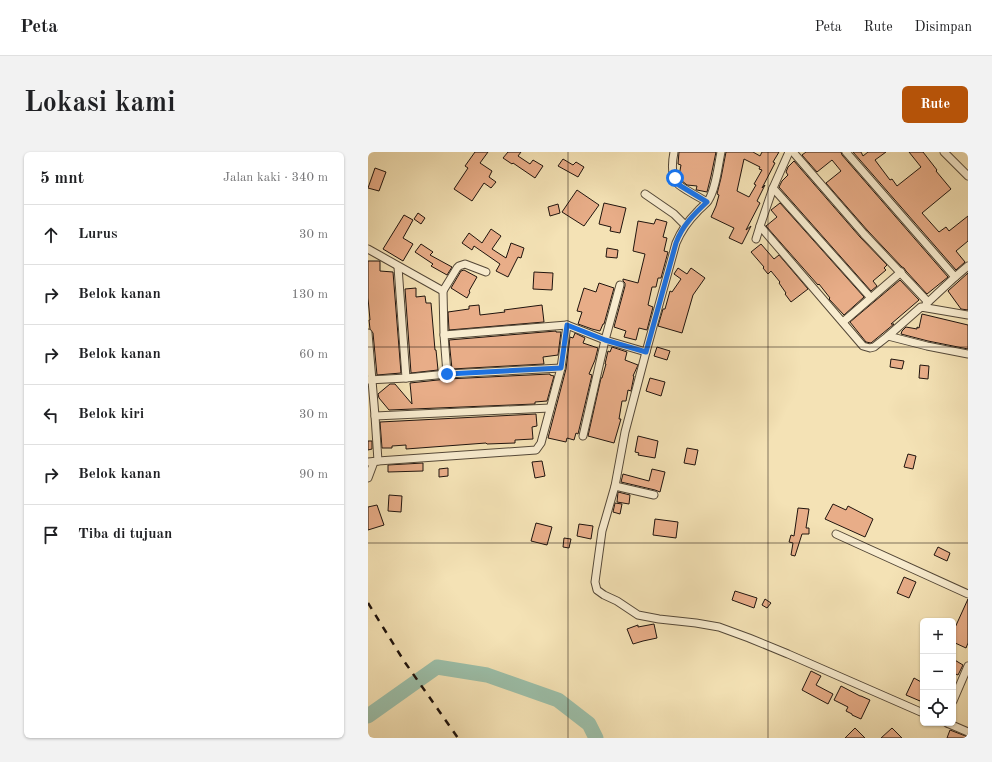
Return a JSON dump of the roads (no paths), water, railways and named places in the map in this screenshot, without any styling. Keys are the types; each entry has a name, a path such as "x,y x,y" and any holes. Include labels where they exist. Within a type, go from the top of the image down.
{"street":[{"path":"674,152 672,168 677,183 707,202"},
{"path":"721,152 713,191 707,202 680,232 676,243 625,432 615,486 602,531 595,582 597,590 638,615 719,627 840,676 920,712"},
{"path":"756,239 773,188 789,152"},
{"path":"793,152 864,234 902,272 928,302"},
{"path":"846,152 955,277"},
{"path":"944,152 968,176"},
{"path":"773,188 871,298"},
{"path":"645,194 674,214 686,225"},
{"path":"760,226 863,346 867,348 874,347 888,336 968,266"},
{"path":"368,249 443,291"},
{"path":"447,374 443,291 456,268 462,264 486,272"},
{"path":"398,267 406,378"},
{"path":"843,322 902,272"},
{"path":"583,436 605,340 620,285"},
{"path":"922,307 968,315"},
{"path":"444,335 567,325 605,340 646,352"},
{"path":"373,462 536,450 541,443 561,368 567,325"},
{"path":"368,333 370,380 376,416 373,462 368,478"},
{"path":"888,336 968,354"},
{"path":"370,380 561,368"},
{"path":"376,416 550,408"},
{"path":"615,486 654,494"},
{"path":"836,534 968,594"},
{"path":"956,694 968,666"},
{"path":"955,726 968,732"}],"waterway":[{"path":"368,716 437,667 487,675 558,700 589,724 596,738"}],"railway":[{"path":"368,603 404,661 458,738"}]}
